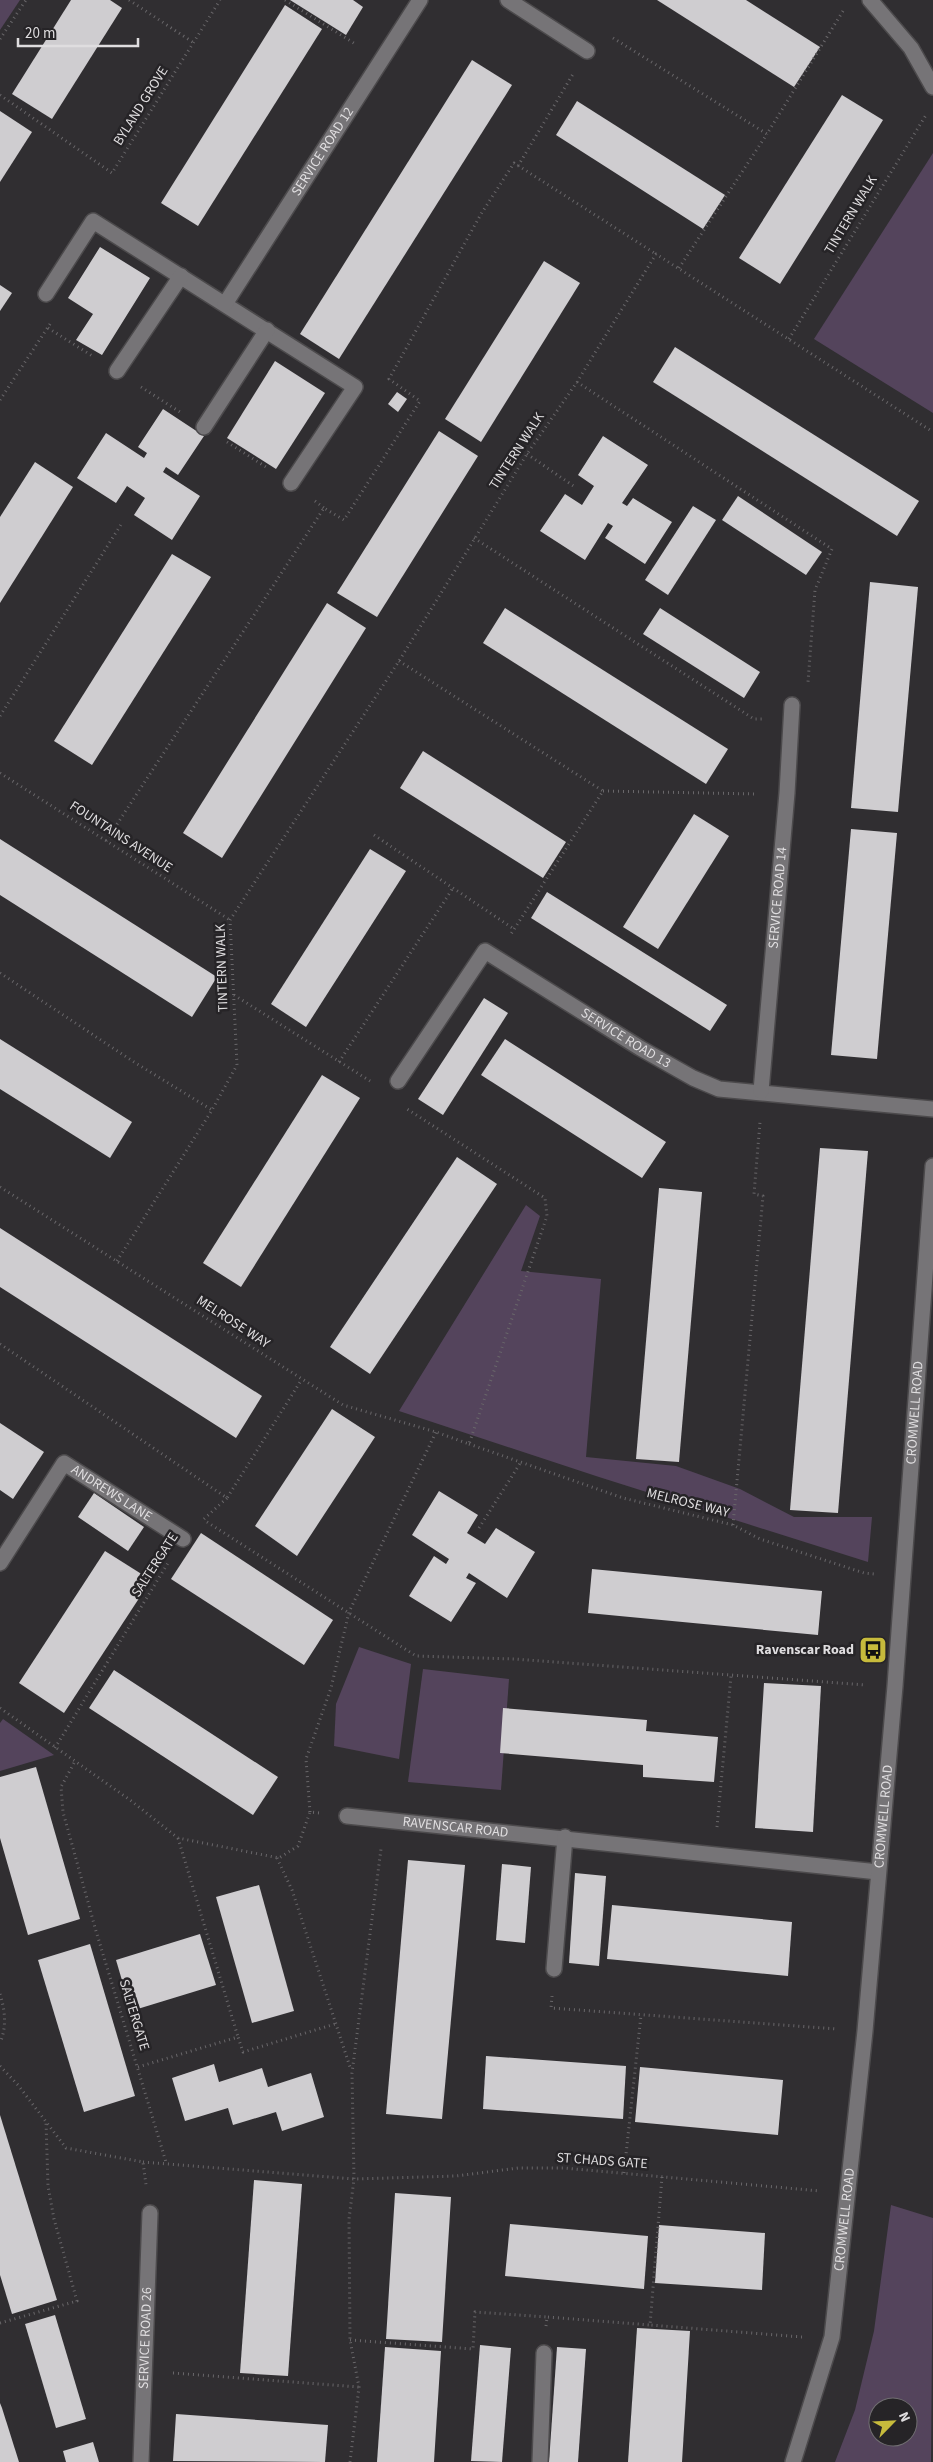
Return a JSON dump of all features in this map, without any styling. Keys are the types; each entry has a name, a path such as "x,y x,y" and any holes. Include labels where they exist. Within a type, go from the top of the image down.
{"street":[{"name":"SERVICE ROAD 12","path":"226,304 420,0"},
{"path":"508,0 587,51"},
{"path":"870,0 911,48 933,88"},
{"path":"46,294 93,221 355,387 291,483"},
{"path":"117,371 181,276"},
{"path":"204,427 267,330"},
{"name":"SERVICE ROAD 14","path":"762,1092 792,711"},
{"path":"398,1081 484,951 495,958"},
{"name":"SERVICE ROAD 13","path":"495,958 640,1048 693,1078 719,1089 933,1109"},
{"name":"CROMWELL ROAD","path":"793,2462 830,2342 848,2193 865,2031 895,1686 933,1166"},
{"name":"ANDREWS LANE","path":"0,1563 64,1463 183,1539"},
{"name":"RAVENSCAR ROAD","path":"347,1816 878,1872"},
{"path":"554,1970 564,1838"},
{"name":"SERVICE ROAD 26","path":"141,2462 150,2214"},
{"path":"540,2462 544,2353"}],"path":[{"path":"0,39 26,0"},
{"path":"129,0 194,43"},
{"name":"BYLAND GROVE","path":"0,95 112,173 220,0"},
{"path":"285,0 381,61"},
{"path":"679,268 767,134 844,8"},
{"path":"518,166 600,30 767,134"},
{"name":"TINTERN WALK","path":"789,339 928,112"},
{"path":"106,841 324,508 344,520 420,401 389,379 481,214 514,163 933,432"},
{"name":"TINTERN WALK","path":"117,1261 212,1110 237,1065 230,920 399,661 527,454 577,382 656,254"},
{"path":"0,400 62,306 46,294"},
{"path":"474,538 754,719 792,711 806,705 815,590 832,549 577,382"},
{"path":"527,454 575,486"},
{"path":"0,716 122,523"},
{"path":"399,661 603,791 787,793"},
{"name":"FOUNTAINS AVENUE","path":"0,774 230,920"},
{"path":"495,958 603,791"},
{"path":"374,835 514,929"},
{"path":"339,1062 453,888"},
{"path":"0,973 134,1062 212,1110"},
{"path":"234,995 378,1086"},
{"path":"733,1525 762,1196 754,1194 762,1092"},
{"path":"401,1105 545,1198 547,1216 469,1444"},
{"name":"MELROSE WAY","path":"0,1186 343,1405 436,1432 623,1498 733,1525 760,1539 864,1573 903,1576"},
{"path":"0,1344 227,1498"},
{"path":"302,1379 227,1498 203,1520 416,1656 514,1660 895,1686"},
{"path":"0,1708 130,1800 178,1838 277,1858 298,1846 310,1812 306,1759 331,1688 349,1612 436,1432"},
{"path":"479,1528 521,1462"},
{"name":"SALTERGATE","path":"55,1748 183,1539"},
{"path":"716,1854 731,1676"},
{"name":"SALTERGATE","path":"74,1762 61,1787 63,1812 138,2067 238,2038"},
{"path":"310,1812 347,1816"},
{"path":"350,2462 360,2387 350,2340 349,2219 354,2179 352,2073 385,1820"},
{"path":"178,1838 243,2052 335,2024"},
{"path":"277,1858 292,1890 352,2073"},
{"path":"554,1970 551,2008 865,2031"},
{"path":"0,1994 5,2021 0,2043"},
{"path":"624,2173 641,2015"},
{"name":"ST CHADS GATE","path":"0,2066 66,2148 143,2162 166,2162 354,2179 456,2176 518,2168 564,2168 848,2193"},
{"path":"138,2067 166,2162"},
{"path":"0,2323 77,2301 50,2194 46,2122"},
{"path":"143,2162 150,2214"},
{"path":"650,2325 662,2177"},
{"path":"350,2340 473,2349 474,2312 783,2334 830,2342"},
{"path":"544,2353 547,2317"},
{"path":"144,2370 360,2387"}],"shaded area":[{"path":"0,0 20,0 0,30"},
{"path":"933,153 933,413 814,339"},
{"path":"526,1205 540,1216 521,1271 601,1279 586,1457 676,1466 740,1489 794,1517 872,1517 868,1562 599,1477 399,1411"},
{"path":"359,1647 411,1664 399,1759 334,1746 336,1704"},
{"path":"423,1669 509,1679 501,1790 408,1782"},
{"path":"3,1719 54,1755 0,1771 0,1723"},
{"path":"891,2205 933,2218 931,2462 835,2462 855,2410 874,2331"}],"building":[{"path":"71,0 110,0 122,8 52,119 12,94"},
{"path":"290,0 353,0 363,7 346,35"},
{"path":"657,0 746,0 820,47 794,87"},
{"path":"285,5 322,29 198,226 161,203"},
{"path":"472,60 512,85 339,359 300,334"},
{"path":"842,95 883,120 780,284 739,258"},
{"path":"577,101 725,195 703,229 556,135"},
{"path":"0,111 32,132 0,182"},
{"path":"100,247 150,278 102,355 76,340 93,314 68,298"},
{"path":"544,261 580,283 481,442 445,419"},
{"path":"0,285 12,293 0,311"},
{"path":"675,347 919,501 897,536 653,382"},
{"path":"275,361 325,393 276,469 227,438"},
{"path":"397,392 407,399 398,412 388,404"},
{"path":"163,409 204,436 178,475 166,467 163,472 200,496 172,540 134,515 145,498 127,486 116,503 77,478 106,433 144,458 147,453 138,447"},
{"path":"439,431 478,456 377,617 337,593"},
{"path":"603,436 648,465 622,503 627,506 633,498 672,522 645,564 605,538 613,526 608,523 585,560 540,531 565,494 582,505 594,486 578,475"},
{"path":"35,462 73,487 0,603 0,517"},
{"path":"738,496 822,552 806,575 722,520"},
{"path":"693,506 716,520 668,595 645,580"},
{"path":"172,554 211,577 92,765 54,741"},
{"path":"870,582 918,587 898,812 851,808"},
{"path":"327,603 366,628 222,858 183,833"},
{"path":"505,608 728,749 706,784 483,643"},
{"path":"660,608 760,672 744,698 643,634"},
{"path":"423,751 566,842 543,878 400,788"},
{"path":"694,814 729,836 658,949 623,927"},
{"path":"851,829 897,833 877,1059 831,1055"},
{"path":"0,839 217,977 192,1017 0,895"},
{"path":"370,849 406,871 306,1027 271,1004"},
{"path":"547,892 727,1005 710,1031 531,918"},
{"path":"484,998 508,1013 443,1115 418,1099"},
{"path":"0,1039 132,1122 110,1158 0,1089"},
{"path":"505,1039 666,1142 642,1178 481,1075"},
{"path":"322,1075 360,1098 241,1287 203,1263"},
{"path":"820,1148 868,1151 838,1513 790,1510"},
{"path":"457,1157 497,1184 370,1374 330,1347"},
{"path":"659,1188 702,1192 679,1462 636,1459"},
{"path":"0,1228 262,1396 236,1438 0,1287"},
{"path":"332,1409 375,1437 297,1556 255,1526"},
{"path":"0,1423 44,1452 13,1499 0,1490"},
{"path":"439,1491 478,1515 467,1533 485,1544 496,1528 535,1552 507,1598 469,1573 466,1578 476,1583 451,1622 409,1596 434,1556 446,1564 449,1559 412,1535"},
{"path":"94,1493 144,1527 128,1551 78,1517"},
{"path":"201,1533 333,1620 304,1665 171,1579"},
{"path":"105,1551 151,1580 64,1713 19,1683"},
{"path":"592,1569 822,1591 818,1635 588,1613"},
{"path":"114,1670 278,1777 253,1815 89,1708"},
{"path":"764,1683 821,1686 813,1832 755,1828"},
{"path":"503,1708 647,1720 646,1731 718,1737 714,1782 643,1777 643,1765 500,1753"},
{"path":"36,1767 80,1919 28,1935 0,1838 0,1777"},
{"path":"408,1860 465,1865 442,2119 386,2114"},
{"path":"502,1864 531,1867 525,1943 496,1940"},
{"path":"575,1873 606,1876 599,1966 569,1963"},
{"path":"259,1885 294,2011 252,2023 216,1897"},
{"path":"612,1905 792,1922 788,1976 607,1959"},
{"path":"200,1934 216,1985 131,2011 116,1960"},
{"path":"90,1944 135,2096 84,2112 38,1960"},
{"path":"486,2056 626,2066 623,2119 483,2109"},
{"path":"214,2064 219,2082 262,2068 268,2087 311,2073 324,2117 282,2131 276,2112 233,2125 228,2108 185,2121 172,2078"},
{"path":"640,2067 783,2080 778,2135 635,2122"},
{"path":"0,2115 57,2300 12,2314 0,2275"},
{"path":"254,2180 302,2184 288,2376 240,2373"},
{"path":"395,2193 451,2197 442,2342 386,2339"},
{"path":"510,2224 648,2236 644,2289 505,2276"},
{"path":"659,2225 765,2233 762,2290 655,2283"},
{"path":"55,2315 86,2419 56,2428 25,2324"},
{"path":"637,2328 690,2331 682,2462 628,2462"},
{"path":"480,2345 511,2348 502,2462 471,2461"},
{"path":"385,2347 441,2351 434,2462 377,2462"},
{"path":"557,2347 586,2349 578,2462 549,2462"},
{"path":"0,2403 2,2408 19,2462 0,2462"},
{"path":"176,2414 328,2425 325,2462 173,2461"},
{"path":"93,2442 99,2462 66,2462 63,2451"}],"place":[{"name":"Ravenscar Road","path":"873,1650"}]}
